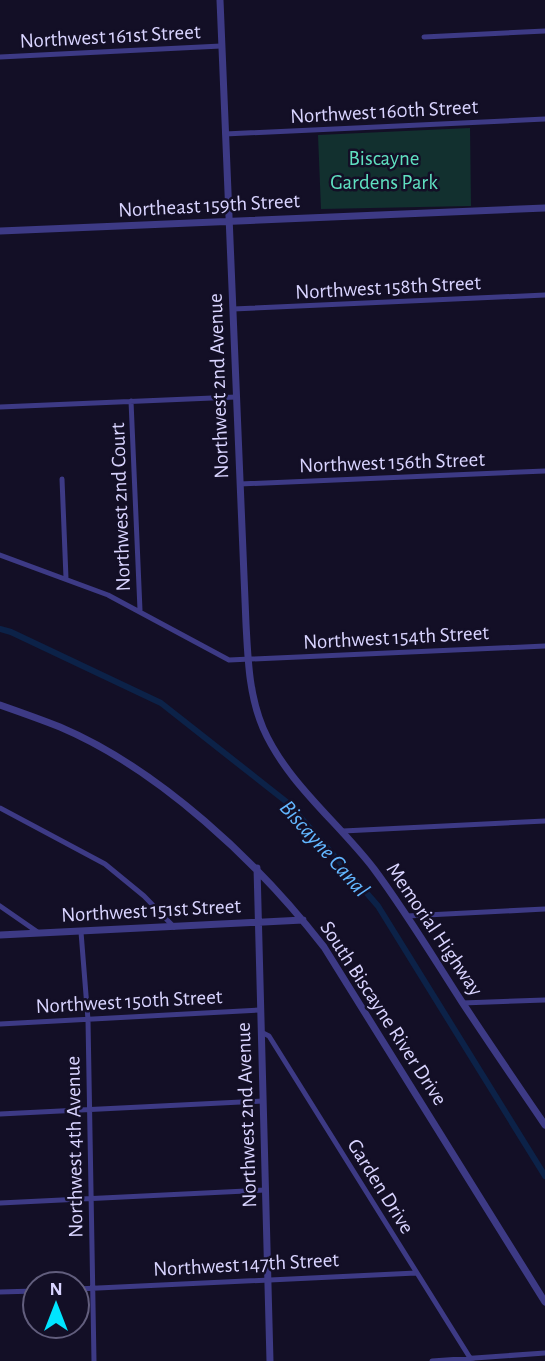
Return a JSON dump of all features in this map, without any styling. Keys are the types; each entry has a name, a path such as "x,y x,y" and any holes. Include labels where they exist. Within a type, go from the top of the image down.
{"street":[{"name":"Northwest 2nd Avenue","path":"219,0 248,660 251,690 261,722 283,763"},
{"path":"424,37 545,31"},
{"name":"Northwest 161st Street","path":"0,57 221,46"},
{"name":"Northwest 160th Street","path":"225,134 545,119"},
{"name":"Northeast 159th Street","path":"0,231 545,208"},
{"name":"Northwest 158th Street","path":"233,309 545,295"},
{"path":"0,407 236,397"},
{"name":"Northwest 2nd Court","path":"131,401 140,610"},
{"name":"Northwest 156th Street","path":"240,484 545,471"},
{"path":"62,479 65,578"},
{"name":"Northwest 154th Street","path":"0,555 65,578 140,610 230,660 545,646"},
{"name":"South Biscayne River Drive","path":"0,705 62,728 126,762 194,812 257,869 324,947 545,1302"},
{"name":"Memorial Highway","path":"283,763 373,868 545,1125"},
{"path":"0,808 105,864 144,896 174,927"},
{"path":"343,831 545,821"},
{"name":"Northwest 2nd Avenue","path":"257,869 270,1361"},
{"path":"0,906 39,933"},
{"path":"407,916 545,909"},
{"name":"Northwest 151st Street","path":"0,934 303,920"},
{"name":"Northwest 4th Avenue","path":"81,932 88,1020 94,1361"},
{"path":"463,1003 545,1000"},
{"name":"Northwest 150th Street","path":"0,1024 260,1010"},
{"name":"Garden Drive","path":"261,1032 269,1036 471,1360"},
{"path":"0,1114 262,1101"},
{"path":"0,1203 266,1191"},
{"name":"Northwest 147th Street","path":"92,1288 416,1273"},
{"path":"0,1292 21,1291"},
{"path":"432,1361 545,1353"}],"green space":[{"name":"Biscayne Gardens Park","path":"470,128 471,206 321,209 318,135"}],"waterway":[{"name":"Biscayne Canal","path":"0,629 161,703 288,803 378,906 545,1176"}]}
